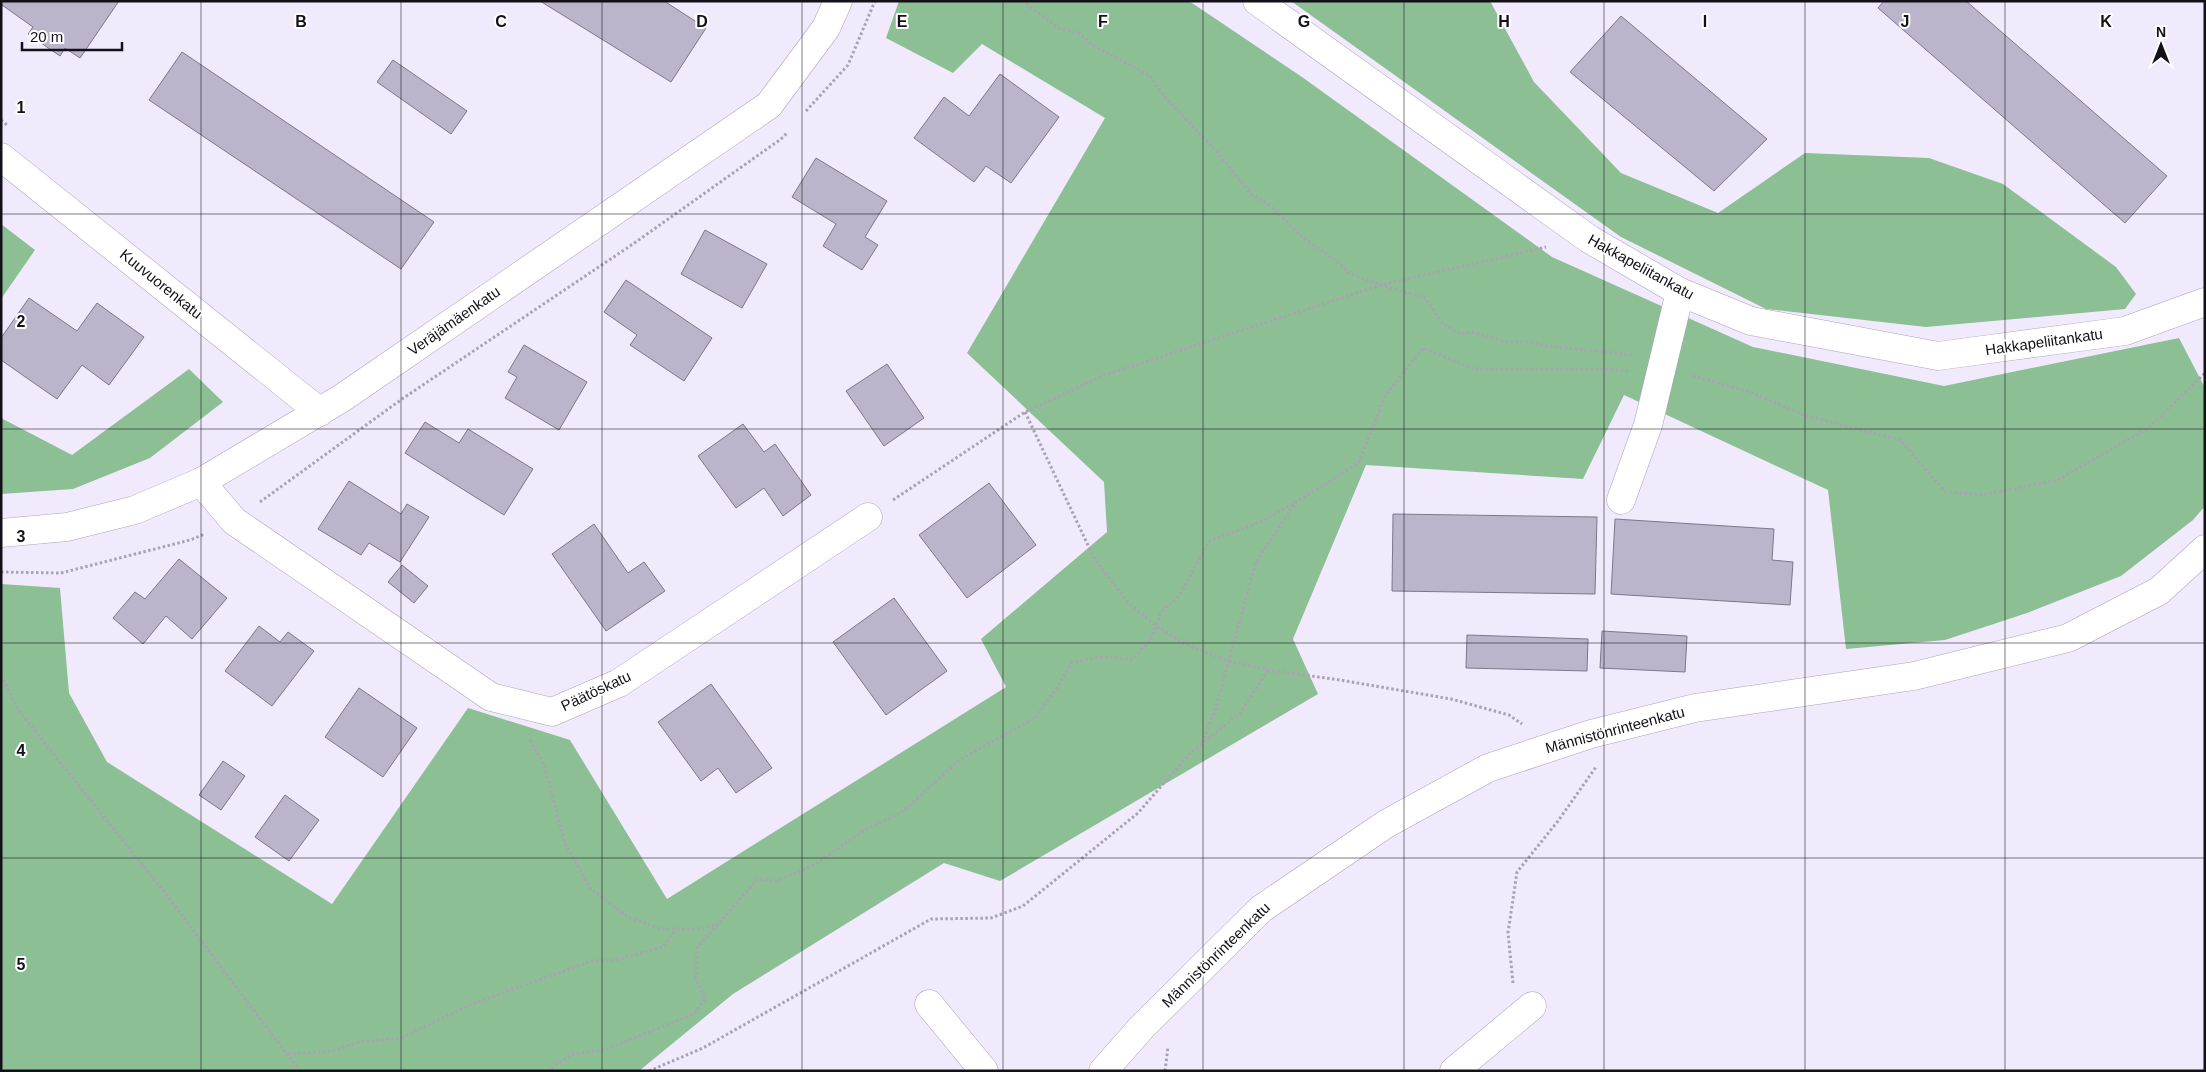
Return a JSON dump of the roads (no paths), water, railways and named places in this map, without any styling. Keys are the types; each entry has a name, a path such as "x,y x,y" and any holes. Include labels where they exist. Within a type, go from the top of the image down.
{"street":[{"name":"Veräjämäenkatu","path":"1,533 68,527 127,512 201,482 320,412 769,105 826,28 838,1"},
{"name":"Hakkapeliitankatu","path":"1257,1 1589,239 1680,292 1751,321 1938,356 2125,331 2205,302"},
{"name":"Kuuvuorenkatu","path":"1,157 320,412"},
{"path":"1621,500 1648,425 1680,292"},
{"name":"Päätöskatu","path":"201,482 234,521 491,697 552,712 619,683 868,517"},
{"name":"Männistönrinteenkatu","path":"1103,1071 1142,1027 1261,909 1386,824 1488,768 1591,734 1694,708 1914,676 2068,638 2159,590 2205,549"},
{"path":"929,1004 984,1071"},
{"path":"1454,1071 1525,1012"}]}
